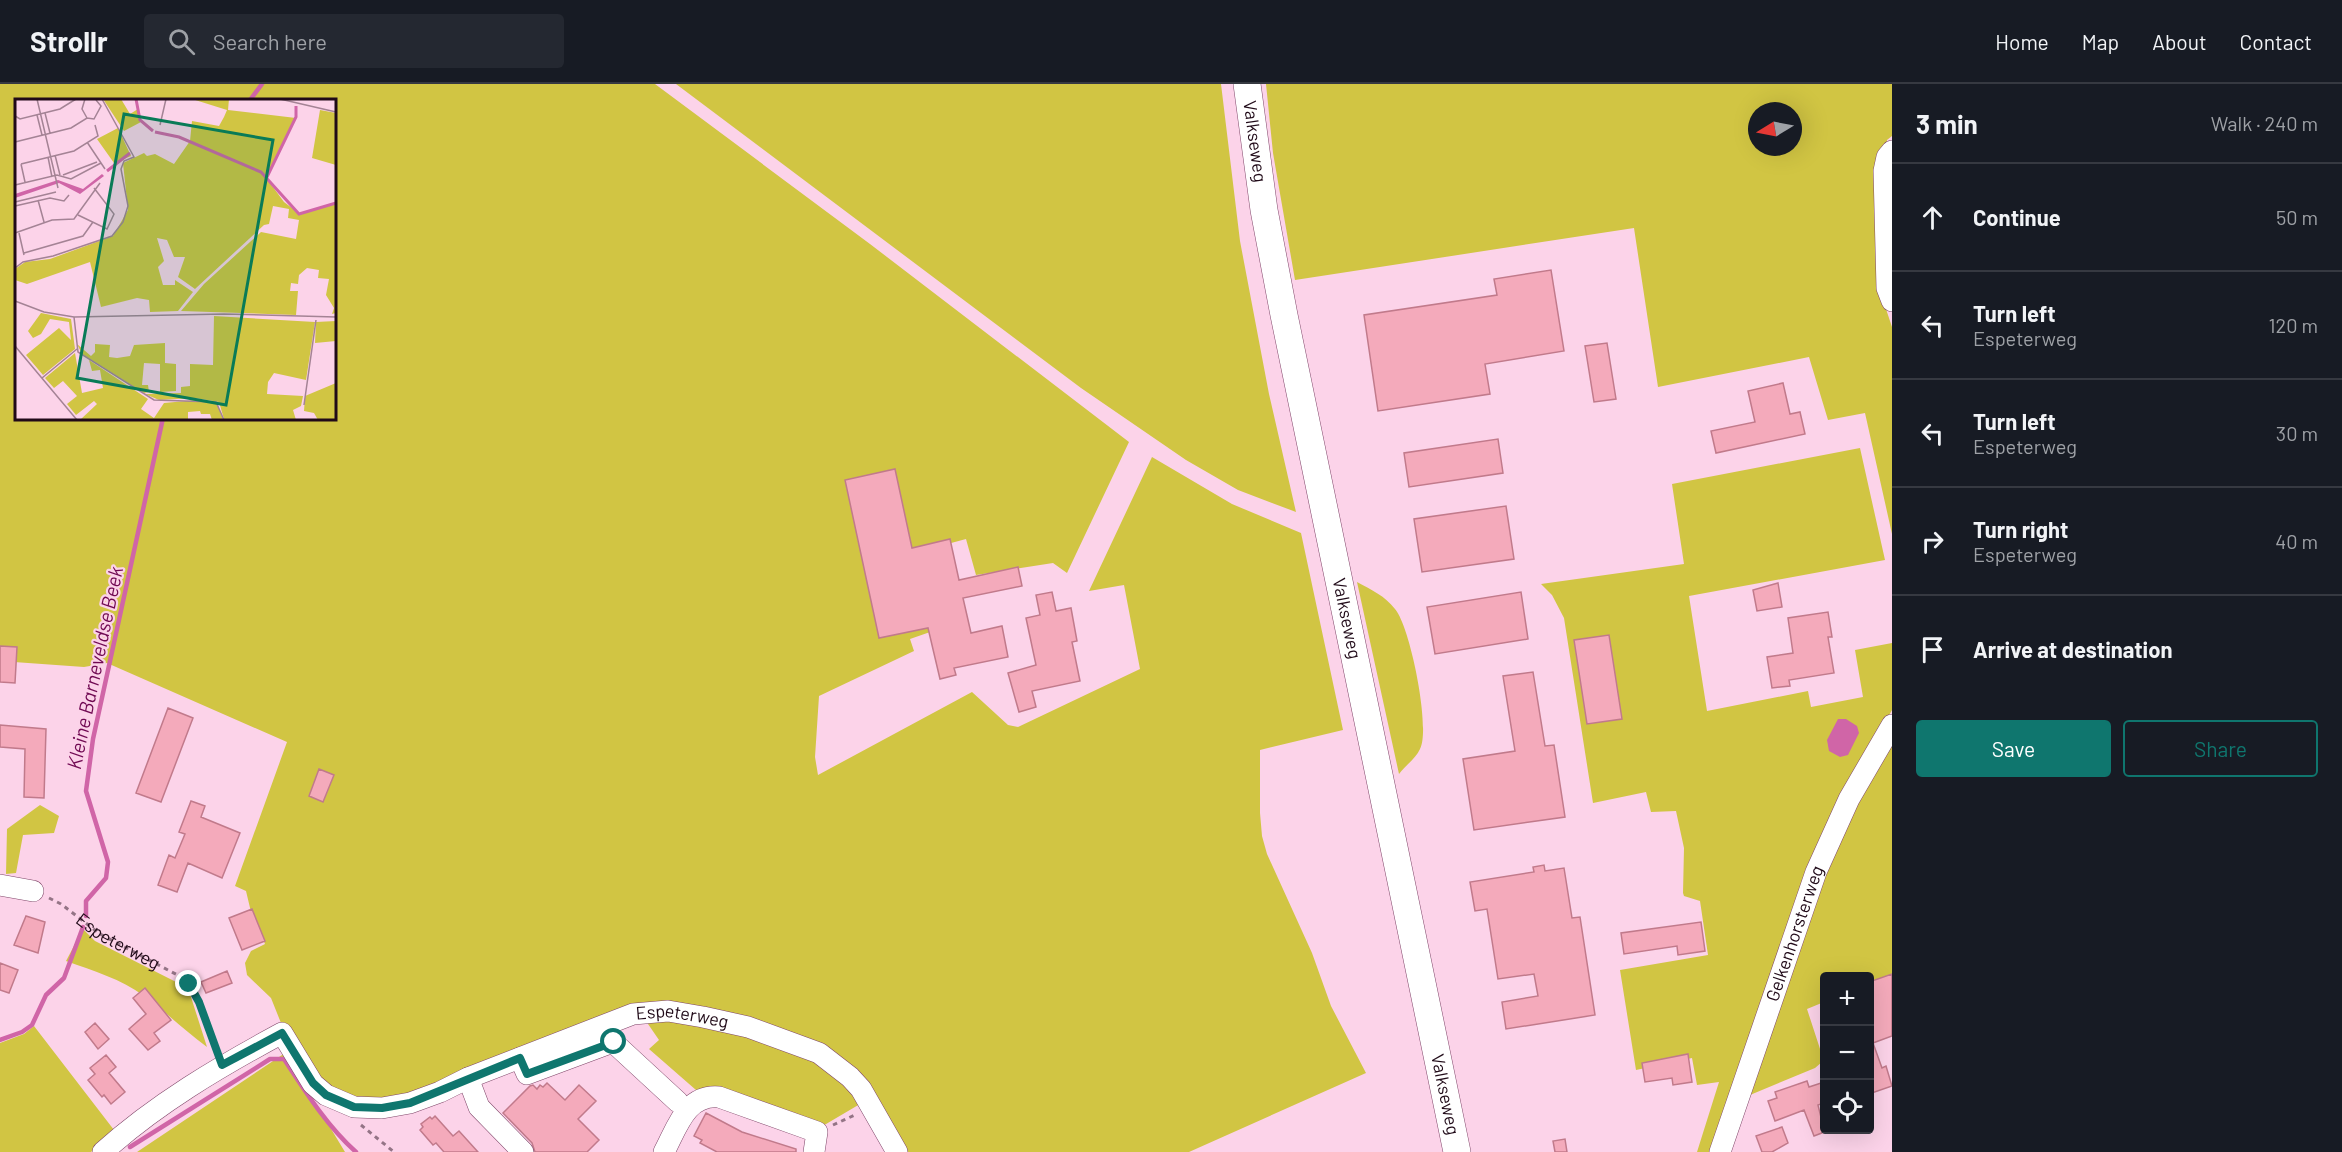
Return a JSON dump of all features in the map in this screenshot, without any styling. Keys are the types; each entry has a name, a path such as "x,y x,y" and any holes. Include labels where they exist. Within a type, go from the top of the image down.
{"main road":[{"name":"Valkseweg","path":"1247,84 1264,210 1284,315 1457,1152"}],"street":[{"path":"1892,152 1887,158 1884,171 1887,288 1892,301"},
{"name":"Gelkenhorsterweg","path":"1720,1152 1816,872 1849,799 1892,725"},
{"path":"0,885 33,891"},
{"name":"Espeterweg","path":"103,1152 134,1125 222,1065 282,1033 313,1083 326,1095 354,1107 382,1108 410,1103 440,1092 468,1078 633,1014 668,1011 748,1027 819,1053 850,1077 871,1106 897,1152"},
{"path":"520,1058 527,1074 614,1042 678,1102"},
{"path":"468,1078 479,1107 523,1152"},
{"path":"664,1152 685,1112 706,1096 719,1097 815,1142"}],"path":[{"name":"Espeterweg","path":"33,891 61,904 100,934 185,979 194,990 222,1065"},
{"path":"354,1107 362,1126 394,1152"},
{"path":"815,1142 862,1112"}],"shaded area":[{"path":"0,84 655,84 870,244 1129,442 1067,573 1053,563 976,575 966,539 914,553 933,631 910,639 914,651 819,696 815,757 818,775 972,692 1008,725 1018,727 1140,669 1124,585 1089,591 1152,457 1232,504 1301,533 1343,730 1260,750 1262,836 1267,854 1312,953 1331,1006 1366,1073 1189,1152 902,1152 840,1063 663,1007 455,1080 405,1094 380,1098 343,1098 301,1059 281,1023 271,998 247,975 245,963 251,951 265,944 251,912 246,891 235,886 287,742 107,663 84,667 0,661"},
{"path":"676,84 1221,84 1240,241 1269,394 1296,512 1238,490 1186,460 1081,388"},
{"path":"1266,84 1892,84 1892,136 1887,140 1879,212 1886,309 1892,327 1892,534 1865,413 1828,420 1809,357 1658,387 1634,228 1295,280 1273,153"},
{"path":"1860,448 1885,560 1689,596 1707,711 1808,691 1811,707 1863,697 1855,650 1892,643 1892,710 1830,823 1720,1152 1697,1152 1719,1082 1697,1085 1692,1058 1636,1070 1620,970 1708,955 1700,901 1684,896 1683,893 1684,848 1676,811 1651,812 1646,792 1593,803 1564,618 1552,595 1541,584 1684,564 1672,484"},
{"path":"1357,582 1383,597 1395,609 1407,635 1412,655 1421,700 1423,738 1418,752 1399,774"},
{"path":"1838,719 1846,719 1857,726 1859,733 1848,755 1840,757 1829,751 1827,740"},
{"path":"1892,742 1892,978 1874,985 1874,972 1820,972 1820,1004 1807,1009 1820,1049 1820,1064 1815,1068 1750,1095 1827,867 1842,831"},
{"path":"40,805 59,816 54,833 23,835 16,873 6,874 7,829"},
{"path":"83,929 95,941 182,985 190,994 207,1047 135,990 107,976 66,961"},
{"path":"662,1019 755,1038 802,1055 823,1066 839,1079 860,1104 821,1127 696,1090 649,1049 659,1040 648,1021"},
{"path":"34,1026 114,1130 91,1152 0,1152 0,1043 24,1034"},
{"path":"285,1053 345,1152 137,1152"}],"building":[{"path":"1551,270 1564,351 1485,364 1490,394 1378,411 1364,315 1497,295 1494,279"},
{"path":"1607,343 1616,399 1594,402 1585,346"},
{"path":"1783,383 1790,414 1800,412 1805,434 1716,453 1711,431 1755,422 1748,391"},
{"path":"1498,439 1503,473 1409,487 1404,453"},
{"path":"895,469 912,548 950,539 959,580 1018,567 1022,586 963,598 971,633 1002,626 1008,657 954,668 956,675 940,679 928,628 879,638 845,480"},
{"path":"1506,506 1514,559 1422,572 1414,519"},
{"path":"1778,583 1782,607 1757,611 1753,590"},
{"path":"1052,592 1056,611 1071,608 1077,641 1072,642 1080,681 1032,691 1036,707 1019,712 1008,673 1036,665 1026,618 1040,615 1036,595"},
{"path":"1521,592 1528,639 1435,654 1427,607"},
{"path":"1828,612 1832,637 1828,637 1834,673 1789,680 1790,686 1772,688 1767,657 1793,653 1788,618"},
{"path":"1609,635 1622,719 1587,724 1574,640"},
{"path":"0,646 17,647 15,683 0,682"},
{"path":"1533,672 1545,746 1554,745 1565,817 1474,830 1463,759 1515,751 1503,676"},
{"path":"168,708 193,718 161,802 136,793"},
{"path":"0,725 46,729 44,798 24,797 25,749 0,747"},
{"path":"319,769 334,775 323,802 309,796"},
{"path":"191,801 205,806 201,817 240,833 222,878 188,863 177,892 158,885 169,855 175,858 185,834 179,832"},
{"path":"1544,865 1545,871 1564,868 1572,918 1580,917 1595,1015 1506,1029 1502,1002 1538,996 1534,974 1498,979 1487,909 1475,911 1470,882 1534,872 1533,867"},
{"path":"252,909 265,941 242,950 229,918"},
{"path":"26,916 45,922 38,953 14,945"},
{"path":"1701,922 1705,951 1678,955 1677,946 1624,954 1621,933"},
{"path":"0,963 18,970 9,993 0,990"},
{"path":"227,971 232,983 206,993 201,982"},
{"path":"1892,974 1892,1036 1874,1043 1874,1026 1874,980"},
{"path":"145,988 171,1020 154,1033 160,1041 148,1050 129,1029 146,1014 133,998"},
{"path":"95,1023 109,1039 98,1049 85,1032"},
{"path":"1874,1046 1882,1068 1886,1066 1892,1086 1874,1092"},
{"path":"1688,1054 1692,1082 1673,1085 1672,1078 1645,1082 1642,1063"},
{"path":"106,1055 116,1067 109,1073 125,1092 111,1104 88,1080 95,1074 90,1068"},
{"path":"1807,1081 1809,1087 1820,1083 1820,1104 1818,1105 1820,1134 1814,1136 1804,1110 1775,1121 1768,1101 1777,1098 1775,1092"},
{"path":"547,1083 565,1100 579,1085 596,1101 578,1119 599,1140 587,1152 535,1152 532,1143 503,1113 530,1086 533,1085 537,1089 540,1085 543,1087"},
{"path":"706,1113 742,1132 796,1149 796,1152 717,1152 700,1143 702,1140 694,1136"},
{"path":"435,1116 453,1136 459,1131 478,1152 444,1152 436,1143 433,1145 420,1130 423,1127 421,1124"},
{"path":"1782,1127 1788,1143 1772,1152 1762,1152 1756,1136"},
{"path":"1565,1139 1567,1152 1555,1152 1553,1141"}],"waterway":[{"name":"Kleine Barneveldse Beek","path":"251,99 262,84"},
{"name":"Kleine Barneveldse Beek","path":"86,916 86,901 106,878 108,862 86,791 93,739 163,420"},
{"name":"Kleine Barneveldse Beek","path":"0,1040 22,1032 32,1025 46,995 64,978 83,927"},
{"path":"130,1147 270,1059 284,1059 326,1120 356,1152"}],"route":[{"path":"189,984 199,1002 222,1065 282,1033 313,1083 326,1095 354,1107 382,1108 410,1103 520,1058 527,1074 614,1042"}]}
